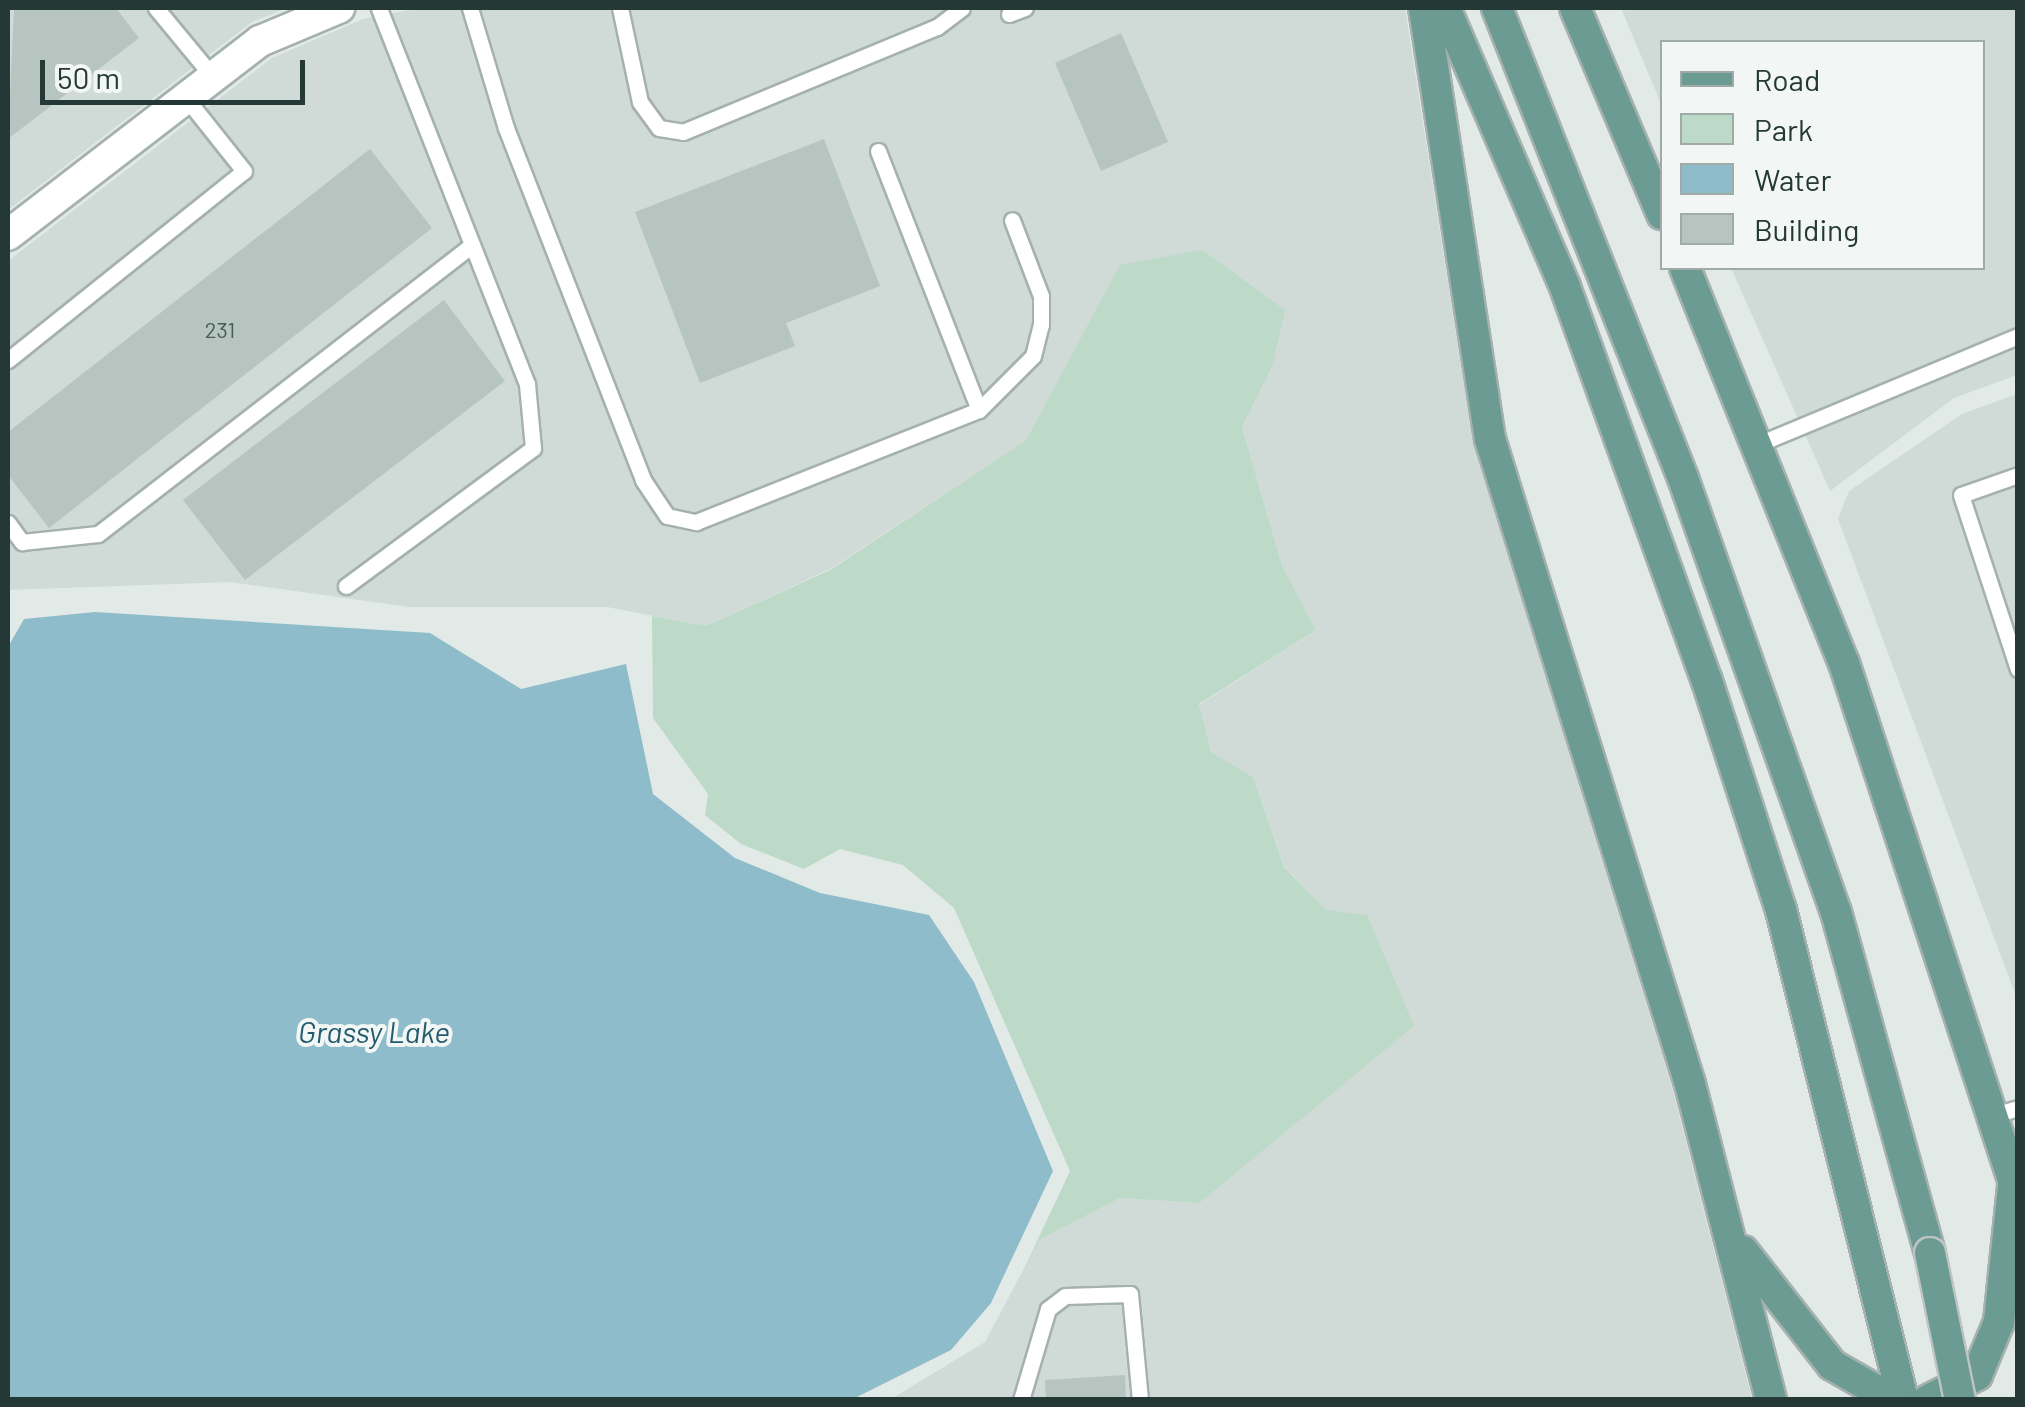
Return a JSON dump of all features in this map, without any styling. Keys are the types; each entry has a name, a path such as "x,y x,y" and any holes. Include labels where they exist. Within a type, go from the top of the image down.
{"main road":[{"path":"1424,8 1490,439 1728,1227 1771,1400"},
{"path":"1444,8 1565,287 1707,681 1781,910 1877,1267 1904,1400"},
{"path":"1497,8 1683,478 1836,912 1930,1252 1960,1400"},
{"path":"1576,8 1660,209"},
{"path":"1685,270 1844,662 2006,1111 2016,1187 2000,1322 1977,1376 1928,1400"},
{"path":"1728,1227 1779,1307 1832,1365 1893,1400"}],"street":[{"path":"8,235 260,41 339,8"}],"lane":[{"path":"156,8 212,78"},
{"path":"346,586 533,448 527,384 380,8"},
{"path":"470,8 513,147 643,480 668,516 696,522 979,410 1033,356 1041,325 1040,296 1012,220"},
{"path":"620,8 640,102 660,128 683,132 937,28 962,8"},
{"path":"1009,14 1025,8"},
{"path":"8,360 244,171 186,98"},
{"path":"878,151 979,410"},
{"path":"8,522 22,542 98,534 470,246"},
{"path":"1756,445 2018,336"},
{"path":"2018,475 1961,495 2018,669"},
{"path":"1021,1400 1048,1309 1065,1296 1130,1294 1140,1400"}],"shaded area":[{"path":"8,8 287,8 252,22 8,210"},
{"path":"420,8 1405,8 1473,443 1672,1087 1752,1399 891,1399 985,1342 1039,1240 1120,1198 1199,1203 1326,910 1284,866 1253,777 1211,752 1199,705 1316,630 1282,566 1242,427 1272,367 1120,266 1026,440 832,568 706,626 607,607 409,607 230,582 8,590 8,261 272,58 363,19"},
{"path":"1621,8 2017,8 2017,375 1954,398 1830,491 1732,270 1985,270 1985,40 1660,40 1660,101"},
{"path":"2017,394 2017,999 1838,519 1849,491 1962,414"}],"green space":[{"path":"1202,250 1285,310 1272,367 1242,427 1282,566 1316,630 1199,704 1211,752 1253,777 1284,867 1326,910 1367,915 1414,1026 1199,1203 1120,1198 1039,1240 1023,1271 1070,1171 954,908 903,865 840,849 804,869 741,844 705,815 708,794 653,718 652,616 706,626 832,569 1026,440 1120,265"}],"water":[{"name":"Grassy Lake","path":"95,612 430,633 521,689 626,664 653,794 735,858 820,893 929,915 974,982 1053,1171 991,1303 951,1350 853,1399 8,1399 8,647 24,619"}],"building":[{"path":"14,8 116,8 139,38 8,139"},
{"path":"1121,33 1168,142 1101,171 1055,63"},
{"path":"824,139 880,286 786,323 795,346 700,383 635,212"},
{"path":"370,149 432,228 49,528 8,475 8,432"},
{"path":"444,300 505,381 245,580 183,500"},
{"path":"1125,1375 1126,1400 1046,1400 1045,1380"}]}
